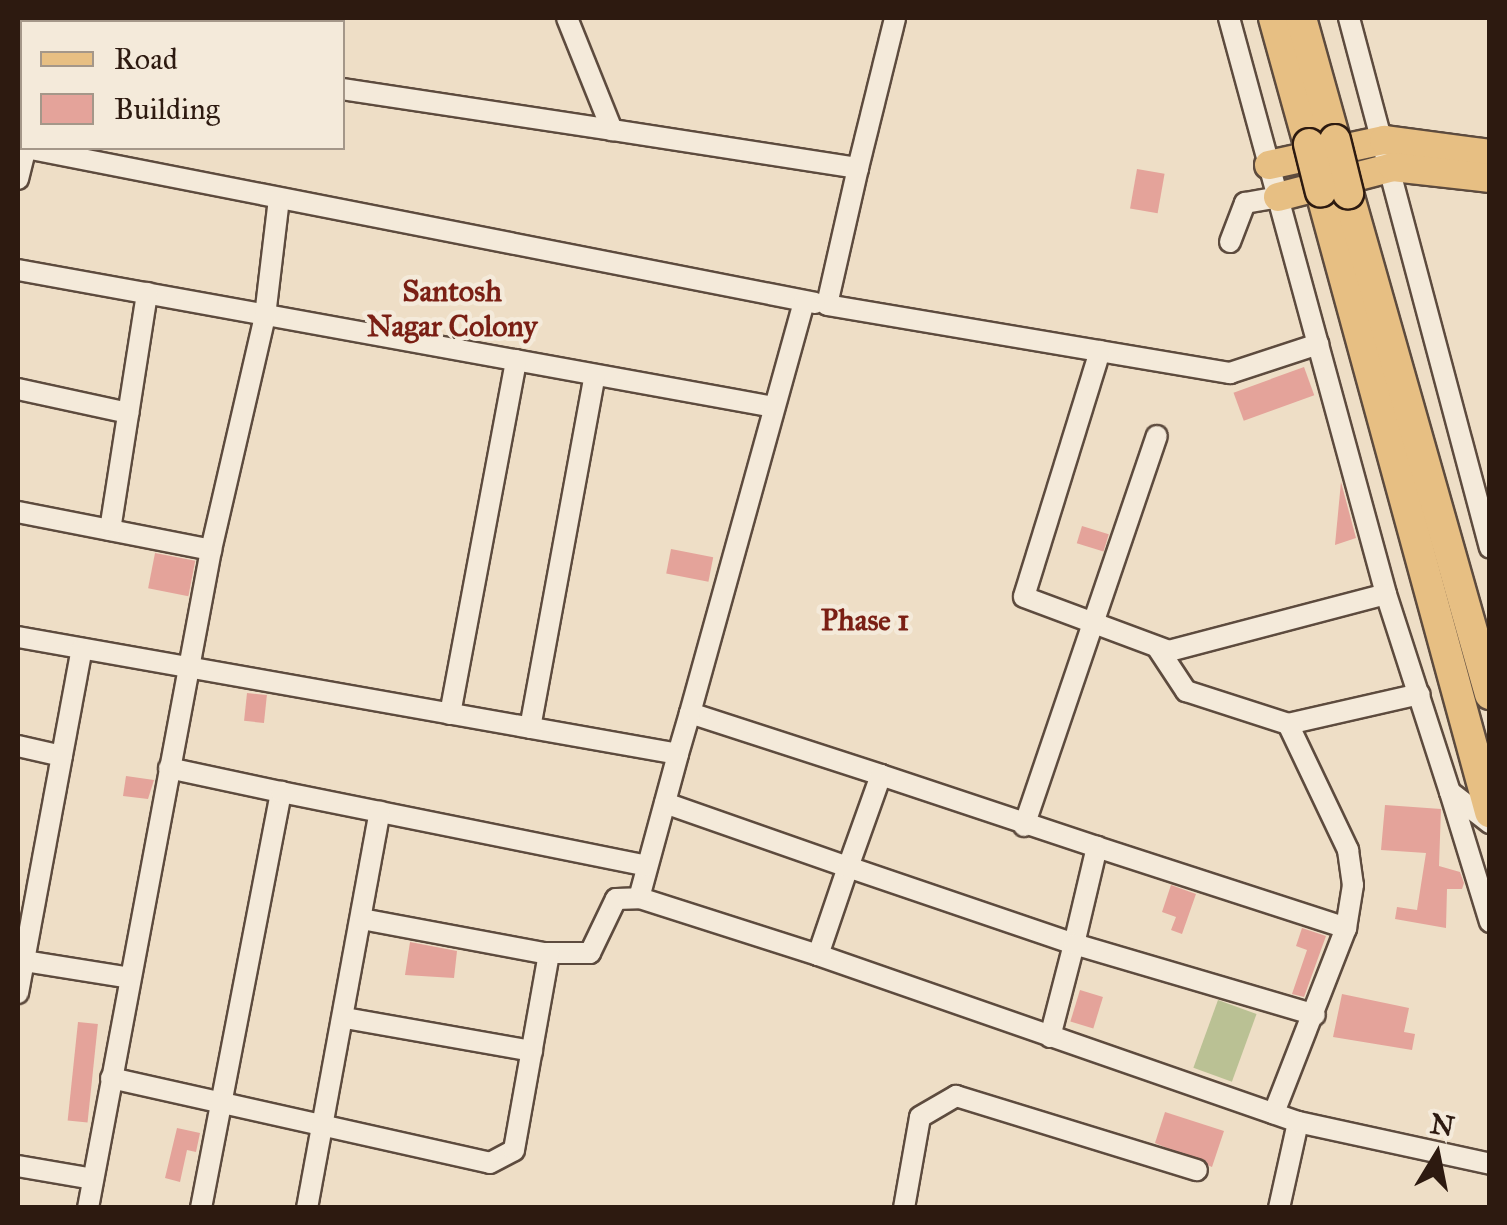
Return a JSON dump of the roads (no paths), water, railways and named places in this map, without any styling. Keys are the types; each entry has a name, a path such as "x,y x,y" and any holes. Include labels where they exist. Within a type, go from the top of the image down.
{"highway":[{"path":"1274,18 1322,142"},
{"path":"1301,18 1334,193 1490,812"},
{"path":"1334,193 1490,694"}],"main road":[{"path":"1270,165 1384,140 1490,154"},
{"path":"1278,198 1393,167 1490,178"}],"street":[{"path":"568,18 612,130"},
{"path":"827,305 894,18"},
{"path":"1229,18 1386,594 1490,922"},
{"path":"1349,18 1393,167 1490,548"},
{"path":"345,90 858,168"},
{"path":"18,179 26,150"},
{"path":"31,150 827,305 1230,373 1318,344"},
{"path":"1230,242 1245,203 1278,198"},
{"path":"88,1208 211,550 265,316 279,199"},
{"path":"18,270 774,407"},
{"path":"110,530 147,293"},
{"path":"638,898 804,300"},
{"path":"1100,351 1024,597 1169,651 1386,594"},
{"path":"450,714 516,360"},
{"path":"530,728 594,374"},
{"path":"18,389 128,412"},
{"path":"1024,826 1090,622 1157,436"},
{"path":"18,512 211,550"},
{"path":"18,638 678,754"},
{"path":"1157,646 1186,690 1288,724 1420,694"},
{"path":"18,993 20,961 82,649"},
{"path":"690,713 1024,826 1346,928"},
{"path":"1274,1113 1316,1015 1346,928 1352,885 1348,850 1288,724"},
{"path":"18,746 62,756"},
{"path":"169,768 647,866"},
{"path":"818,955 881,775"},
{"path":"201,1208 281,792"},
{"path":"1450,792 1490,823"},
{"path":"665,803 1074,944 1316,1015"},
{"path":"307,1208 380,812"},
{"path":"1050,1037 1098,847"},
{"path":"362,919 544,953 590,953 616,899 638,898 818,955 1298,1122 1490,1164"},
{"path":"112,1078 490,1162 514,1150 544,953"},
{"path":"20,961 130,978"},
{"path":"345,1018 532,1051"},
{"path":"904,1208 920,1117 956,1096 1197,1170"},
{"path":"1279,1208 1298,1122"},
{"path":"18,1166 93,1179"}],"district":[{"name":"Santosh Nagar Colony","path":"452,308"},
{"name":"Phase 1","path":"865,620"}]}
